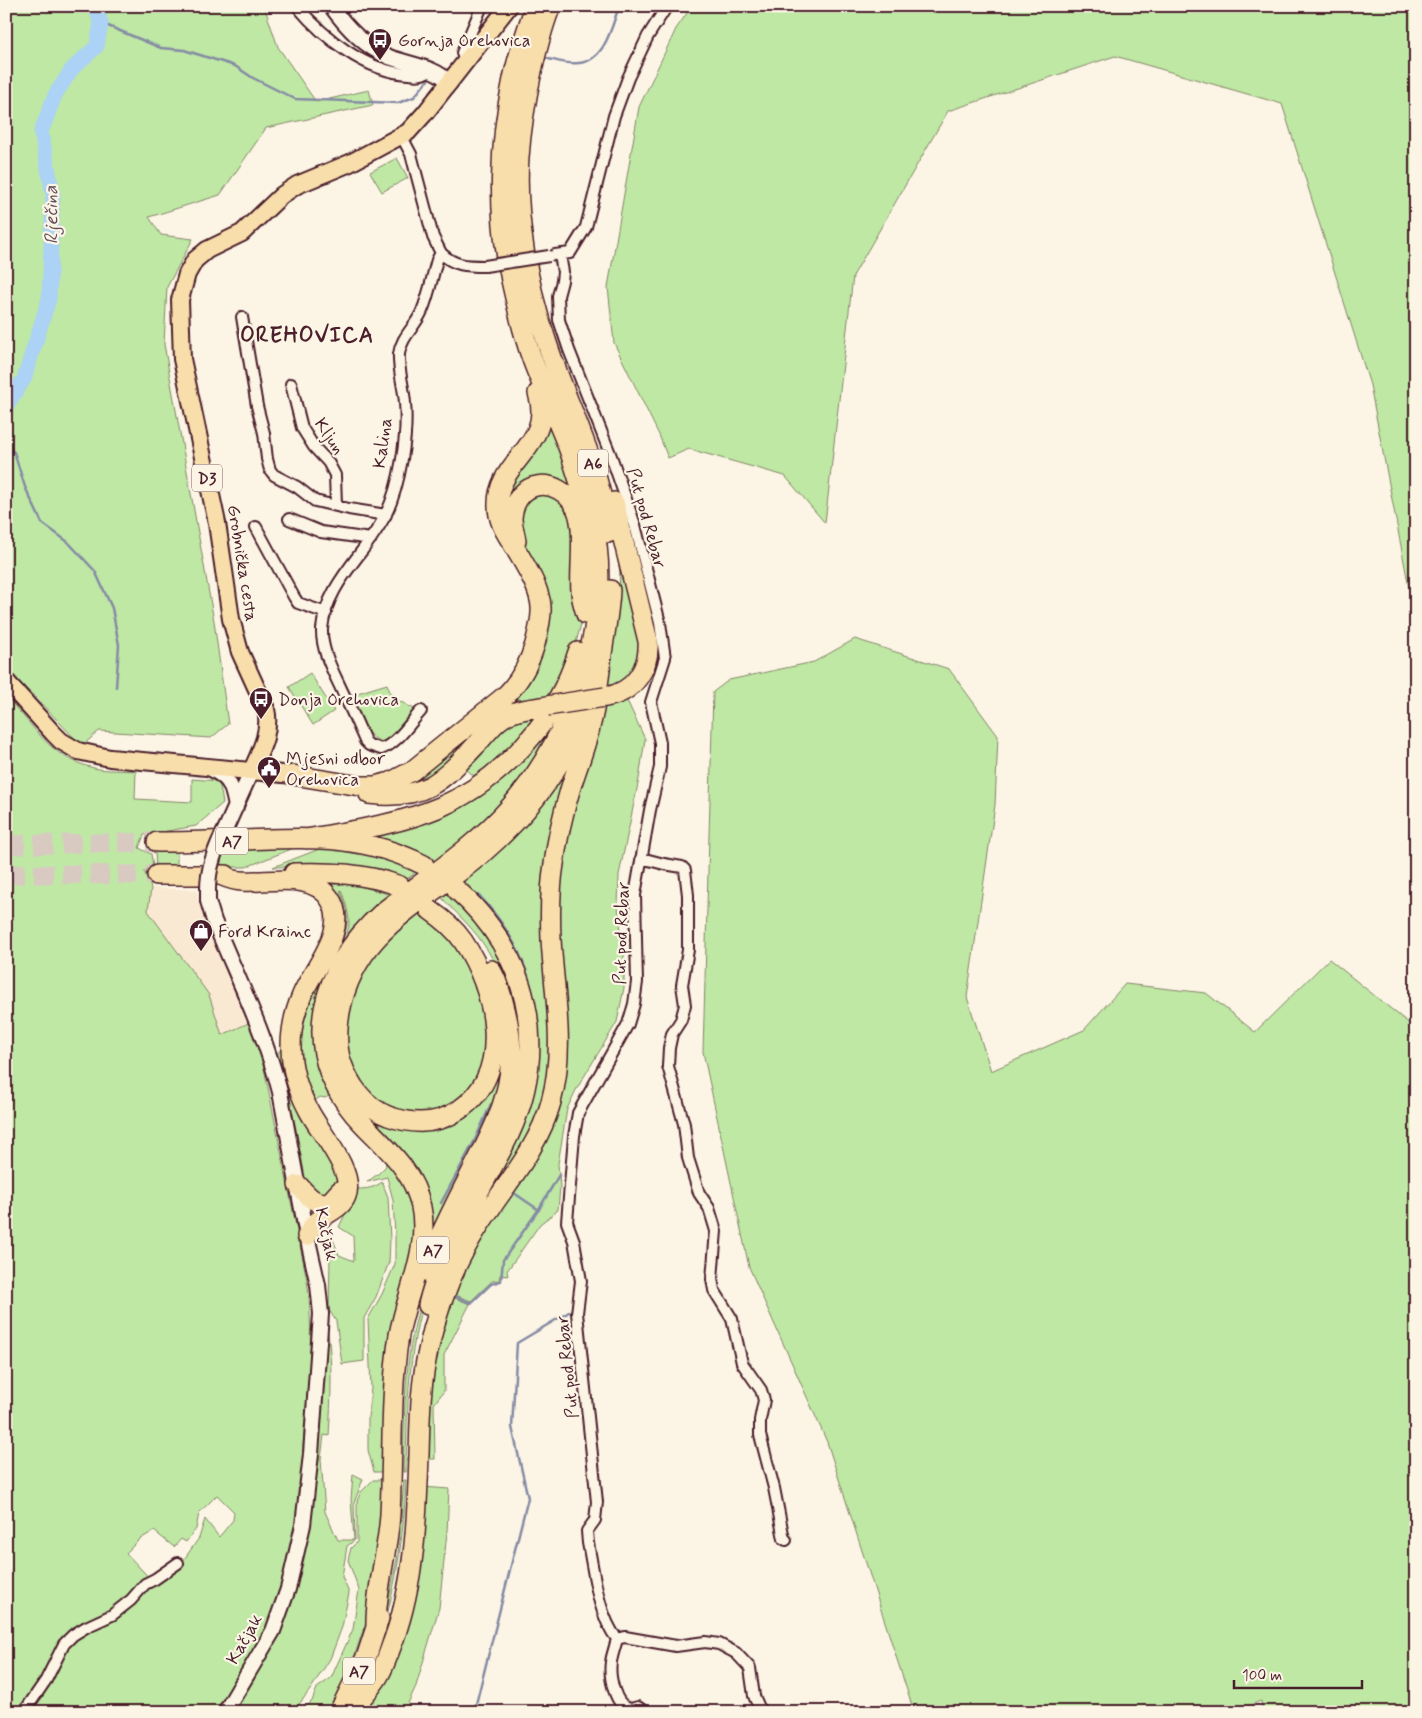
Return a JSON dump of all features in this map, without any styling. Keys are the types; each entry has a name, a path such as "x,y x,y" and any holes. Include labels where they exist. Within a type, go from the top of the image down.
{"highway":[{"name":"A6","path":"535,6 523,42 510,94 503,146 504,232 510,276 530,353 568,448 584,495"},
{"name":"A6","path":"551,6 535,56 528,90 519,158 520,218 530,280 546,343 588,449 595,471 606,524 611,579 602,654"},
{"path":"293,775 330,782 375,786 403,777 485,712 515,686 524,673 532,653 541,615 541,604 521,559 502,524 498,513 498,498 506,476 532,442 541,422 541,407 532,373 530,353"},
{"path":"330,782 352,791 378,796 420,792 447,775 503,717 517,711 613,696 624,691 638,678 646,663 649,650 648,641 609,483 602,468 588,449"},
{"path":"521,559 512,523 515,507 521,496 529,488 542,484 554,486 571,500 578,515 581,545 580,590 586,614"},
{"path":"306,839 389,824 440,806 467,792 498,770 522,747 536,730 565,685 574,665 586,614 590,553 584,495"},
{"path":"376,1629 376,1612 386,1554 390,1515 396,1362 402,1322 419,1255 423,1223 422,1208 410,1178 400,1162 356,1116 333,1084 322,1046 324,1008 336,972 357,939 383,912 472,845 491,827 512,805 534,777 568,718 584,671 598,601 595,533 591,512 584,495"},
{"path":"357,1706 379,1676 387,1658 400,1620 410,1576 417,1513 420,1404 428,1349 437,1316 461,1256 478,1227 526,1157 540,1132 551,1101 558,1048 558,1014 551,939 554,864 569,792 591,725 598,693 602,654"},
{"name":"A7","path":"339,1712 367,1654 376,1629 390,1572 395,1538 398,1484 399,1391 405,1345 415,1300 434,1246 500,1114 506,1093 512,1053 510,1029 502,995 494,976 474,943 452,919 433,908 462,940 478,967 486,988 494,1024 493,1051 489,1070 481,1088 464,1106 443,1118 430,1122 415,1123 380,1112 364,1100 351,1084 339,1054 338,1022 346,985 360,959 384,929 412,906 461,871 498,839 517,820 538,794 560,762 577,730 590,698 602,654"},
{"name":"A7","path":"158,842 337,839 369,844 402,854 424,865"},
{"name":"A7","path":"157,875 214,882 323,873 356,875 396,888"},
{"path":"214,882 306,882 324,891 334,905 336,914 334,933 302,996 294,1018 291,1047 301,1094 314,1120 342,1166 347,1187 345,1199 339,1207 319,1220 307,1236"},
{"name":"A7","path":"357,1706 378,1663 393,1620 406,1558 415,1380 430,1299 446,1254 463,1216 509,1134 527,1077 529,1038 523,988 513,963 500,940 480,913 457,890"},
{"path":"298,1185 313,1201 326,1203 330,1202 338,1194 345,1178"}],"main road":[{"path":"331,6 348,29 380,53 430,69 440,74 450,83"},
{"name":"D3","path":"402,137 414,127 450,83 509,6"},
{"name":"Grobnička cesta","path":"252,770 267,731 267,716 266,709 240,652 231,619 217,523 182,359 180,300 183,284 195,260 208,250 242,233 282,195 296,185 350,163 402,137"},
{"path":"6,681 61,741 78,751 110,758 293,775"},
{"path":"206,767 226,778 233,791 236,807"},
{"name":"Kačjak","path":"225,1712 273,1631 288,1588 302,1524 311,1454 321,1314 318,1285 274,1069 214,921 208,901 214,882 208,871 211,862 252,770"}],"street":[{"path":"297,6 331,38 377,67 404,74 420,75 430,69"},
{"path":"466,62 462,53 482,6"},
{"path":"402,137 411,154 433,237 440,253 446,259 460,265 485,266 570,253 586,227 614,116 628,78 648,36 667,6"},
{"name":"Kalina","path":"420,711 398,738 387,747 381,749 369,745 365,741 326,656 322,636 326,613 333,593 386,515 393,497 406,432 406,413 399,362 400,352 402,342 422,312 440,253"},
{"name":"Put pod Rebar","path":"560,255 562,281 557,305 559,320 621,482 635,525 660,623 665,658 652,702 660,743 660,767 641,858 636,895 637,982 634,1004 628,1024 578,1113 574,1136 567,1222 574,1241 581,1281 576,1313 597,1502 595,1520 587,1531 588,1543 604,1615 617,1640"},
{"path":"242,317 257,406 264,433 268,465 274,475 297,487 315,501 386,515"},
{"name":"Kljun","path":"292,384 302,428 314,447 328,462 335,476 336,505"},
{"path":"289,519 322,532 371,539"},
{"path":"256,527 298,602 326,613"},
{"name":"Put pod Rebar","path":"641,858 682,867 685,870 688,895 688,950 682,985 685,1005 681,1020 672,1034 668,1066 684,1124 690,1166 699,1193 713,1218 716,1236 712,1279 714,1290 732,1319 742,1363 761,1390 764,1400 760,1420 760,1435 774,1488 784,1539 786,1540"},
{"path":"24,1712 46,1680 64,1644 73,1634 112,1615 131,1600 145,1584 178,1563"},
{"path":"645,1712 638,1707 630,1708 623,1705 617,1698 610,1677 611,1662 617,1640 625,1637 676,1646 706,1642 719,1644 736,1653 750,1668 754,1696 761,1712"}],"shaded area":[{"path":"151,888 197,890 198,899 251,1022 222,1035 209,995 148,912"}],"green space":[{"path":"6,6 264,6 278,47 316,102 369,90 373,105 266,128 220,195 149,217 161,235 193,239 167,287 164,344 214,621 228,724 211,738 99,731 82,746 6,670"},
{"path":"692,6 1416,6 1416,624 1370,385 1282,104 1115,56 948,111 853,276 825,523 785,476 689,449 668,458 659,435 614,343 608,287 639,107 676,29"},
{"path":"397,158 408,178 382,192 370,172"},
{"path":"546,416 562,457 576,502 540,481 506,525 506,492"},
{"path":"538,488 572,507 582,620 573,654 549,701 519,706 424,784 373,790 498,706 541,633 523,557 516,513"},
{"path":"620,569 624,575 643,641 631,678 603,692 615,631"},
{"path":"855,639 949,669 998,736 995,805 967,997 991,1071 1084,1030 1125,984 1206,993 1255,1032 1329,959 1416,1029 1416,1712 1263,1712 1261,1701 1231,1712 914,1712 827,1442 749,1267 703,1052 713,692 729,680 814,662"},
{"path":"310,673 334,711 313,725 289,687"},
{"path":"572,677 543,749 506,802 455,848 433,863 360,837 482,789"},
{"path":"387,684 392,697 414,709 389,739 383,742 376,739 366,729 351,695"},
{"path":"624,694 645,739 639,779 619,875 618,906 624,956 624,988 617,1022 576,1090 567,1109 558,1164 560,1187 558,1210 540,1224 507,1271 508,1276 500,1275 499,1280 492,1281 471,1301 448,1292 546,1128 559,864 602,701"},
{"path":"6,697 44,740 65,756 94,768 136,771 135,799 192,802 192,779 219,781 223,803 196,826 144,835 139,848 151,854 153,866 144,871 151,888 148,911 209,995 222,1035 251,1022 264,1068 307,1280 310,1336 301,1482 293,1535 285,1571 263,1635 217,1712 6,1712 6,1580 13,1574 6,1567 6,1067 9,1063 6,1061","holes":["217,1495 234,1512 233,1520 219,1537 205,1519 199,1538 180,1565 154,1583 126,1553 140,1539 154,1531 174,1547 181,1539 186,1542 196,1529 199,1513"]},
{"path":"544,710 536,723 479,780 462,766 498,728"},
{"path":"573,751 574,755 556,806 546,865 544,937 550,984 552,1027 550,1060 541,1111 528,1142 458,1248 454,1247 504,1158 519,1127 531,1087 536,1045 535,1024 528,983 522,963 511,941 490,911 465,883 452,893 476,917 492,940 505,965 520,1019 522,1046 521,1074 515,1101 505,1128 447,1238 438,1257 423,1301 410,1373 406,1472 403,1472 407,1380 410,1350 418,1312 436,1254 484,1161 509,1100 515,1054 514,1030 511,1007 504,984 494,962 478,936 441,897 426,912 450,934 469,960 479,988 486,1022 487,1053 484,1066 473,1088 448,1108 433,1113 405,1115 388,1110 365,1092 350,1069 346,1057 343,1032 346,1007 361,971 381,941 400,923 497,847 538,802"},
{"path":"227,845 294,848 246,867 220,867"},
{"path":"322,848 348,848 398,861 416,872 406,880 327,866 273,867"},
{"path":"174,849 177,851 177,868 156,869 155,852"},
{"path":"405,881 409,884 360,927 341,950 327,975 318,1002 315,1031 319,1062 331,1095 325,1098 320,1097 316,1100 307,1082 308,1085 313,1097 324,1120 344,1150 350,1163 355,1177 356,1185 354,1185 347,1159 317,1111 302,1078 297,1055 297,1031 310,991 336,942 340,930 340,906 334,894 324,882 353,884 388,894","holes":["341,890 348,915 348,930 344,940 318,985 304,1022 301,1052 307,1082 301,1061 300,1048 301,1026 313,992 342,941 346,930 347,915"]},
{"path":"498,1044 504,1063 495,1106 432,1237 361,1111 382,1124 401,1128 460,1117"},
{"path":"283,1046 338,1178 337,1185 321,1197 306,1182 295,1124 276,1056"},
{"path":"385,1160 407,1191 412,1206 413,1223 384,1472 374,1472 368,1450 368,1417 371,1388 368,1319 382,1294 395,1264 395,1236 393,1200 387,1177 367,1182 386,1166"},
{"path":"382,1182 388,1197 389,1262 376,1297 364,1318 364,1361 342,1364 336,1321 329,1310 330,1257 325,1238 331,1234 339,1255 354,1261 353,1236 339,1227 357,1189 370,1188"},
{"path":"447,1295 470,1304 444,1355 444,1391 434,1404 435,1459 422,1459 423,1403"},
{"path":"327,1326 331,1367 329,1436 324,1435 321,1459 325,1512 338,1540 354,1540 351,1500 353,1474 363,1479 354,1503 355,1540 347,1546 342,1577 349,1593 342,1627 330,1659 293,1712 231,1712 279,1632 317,1440"},
{"path":"373,1480 383,1480 381,1525 367,1619 352,1663 328,1710 319,1705 315,1712 301,1712 312,1701 317,1688 331,1678 353,1629 359,1590 348,1560 351,1548 357,1542 357,1501 361,1492"},
{"path":"404,1480 406,1480 405,1500 399,1558 382,1633 398,1554"},
{"path":"422,1487 449,1489 447,1532 439,1608 416,1686 404,1712 364,1712 382,1678"}],"waterway":[{"name":"Rječina","path":"6,407 24,379 49,299 53,194 41,132 55,95 72,69 97,46 101,23 93,6"},
{"path":"544,58 566,63 588,61 595,56 606,41 619,6"},
{"path":"101,23 161,48 184,50 235,66 253,78 295,99 398,103 414,97 428,80"},
{"path":"6,447 14,452 25,487 42,523 68,542 95,571 112,608 119,645 116,687"},
{"path":"479,895 502,924 520,955 532,988 538,1025"},
{"path":"496,1180 513,1147 532,1098 539,1043"},
{"path":"441,1203 475,1140 491,1104"},
{"path":"501,1281 503,1260 539,1209 559,1175"},
{"path":"514,1193 539,1210"},
{"path":"454,1296 471,1303 491,1284 500,1281"},
{"path":"474,1712 528,1498 512,1427 517,1343 574,1309"},
{"path":"357,1654 367,1621"}],"tunnel":[{"path":"6,845 157,842"},
{"path":"6,874 157,875"}],"place":[{"name":"Gornja Orehovica","path":"380,61"},
{"name":"Donja Orehovica","path":"261,720"},
{"name":"Mjesni odbor Orehovica","path":"269,789"},
{"name":"Ford Krainc","path":"201,952"}],"district":[{"name":"OREHOVICA","path":"307,334"}]}
